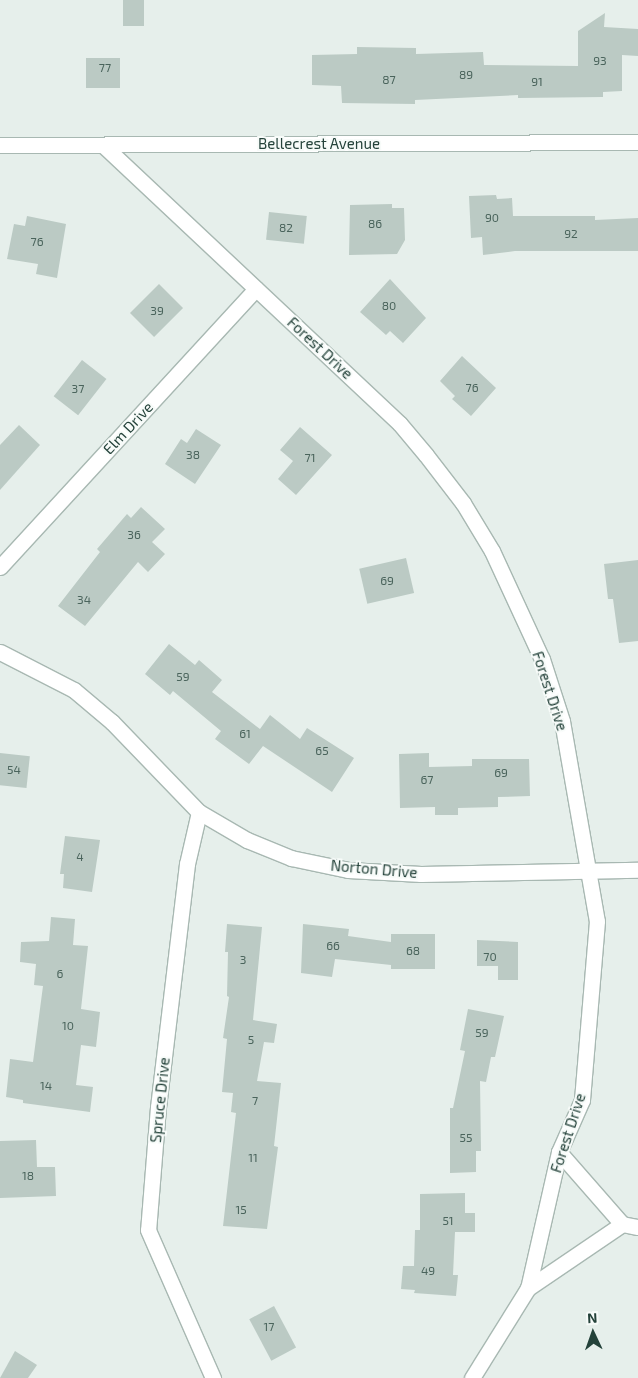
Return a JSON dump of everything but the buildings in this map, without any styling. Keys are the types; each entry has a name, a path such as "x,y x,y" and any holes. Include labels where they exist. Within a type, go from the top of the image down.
{"street":[{"name":"Bellecrest Avenue","path":"0,145 638,142"},
{"name":"Forest Drive","path":"103,145 400,424 463,503 492,551 542,659 562,721 597,921 582,1100 559,1152 528,1288 472,1378"},
{"name":"Elm Drive","path":"0,568 256,289"},
{"name":"Norton Drive","path":"0,652 74,690 112,722 199,812 247,840 291,858 348,870 422,874 638,870"},
{"name":"Spruce Drive","path":"199,812 187,864 148,1230 213,1378"},
{"path":"559,1152 622,1224 638,1227"},
{"path":"528,1288 622,1224"}]}
